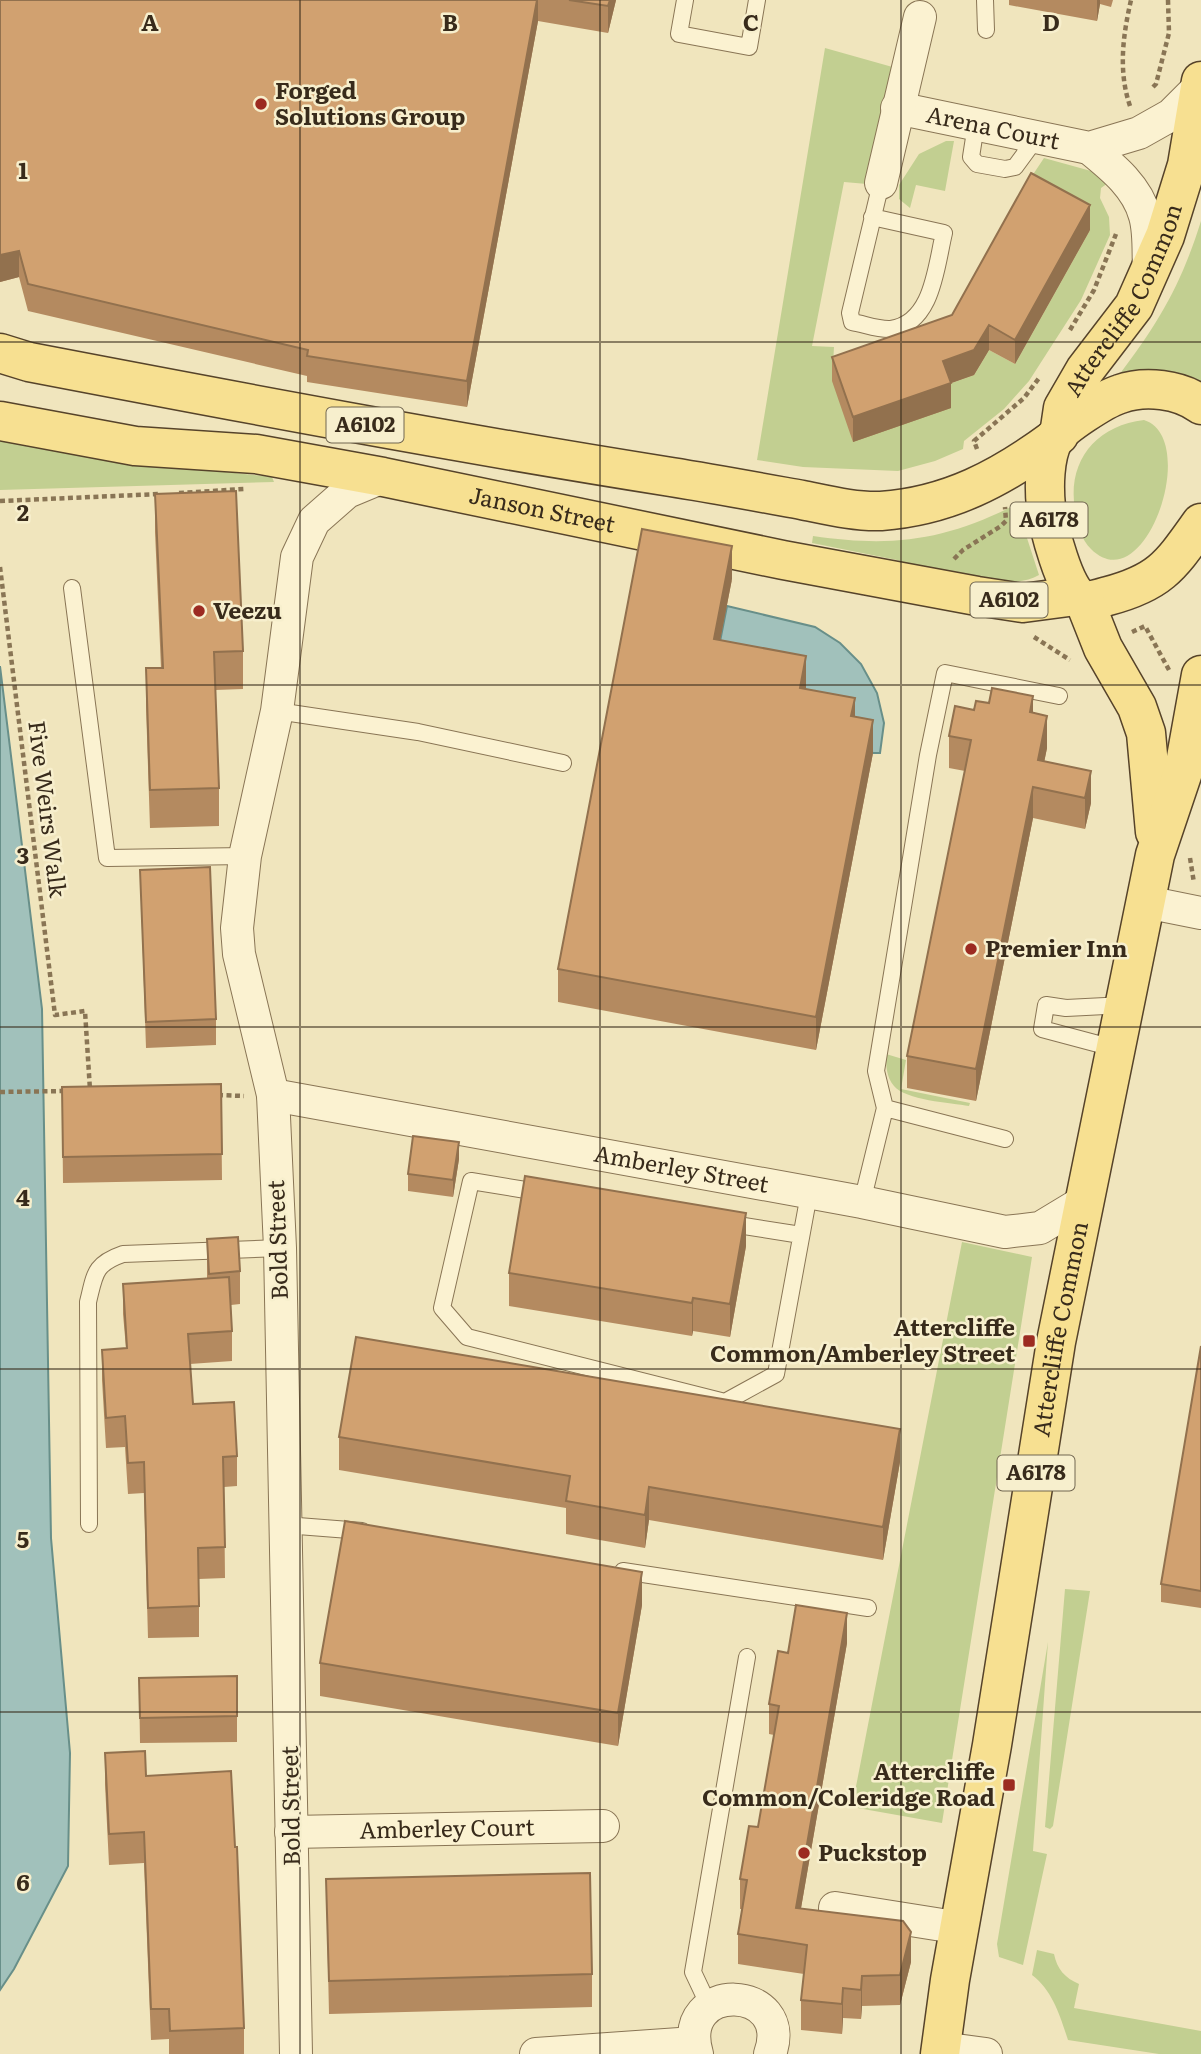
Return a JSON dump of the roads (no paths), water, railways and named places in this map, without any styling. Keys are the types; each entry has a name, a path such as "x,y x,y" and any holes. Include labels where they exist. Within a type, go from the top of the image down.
{"main road":[{"name":"Attercliffe Common","path":"1057,437 1063,408 1085,370 1134,306 1166,236 1182,185 1201,84"},
{"name":"A6102","path":"15,357 488,447 842,508 877,511 908,508 945,499 991,481 1017,467 1057,437"},
{"path":"1057,437 1097,405 1123,393 1145,389 1171,392 1201,405"},
{"name":"Janson Street","path":"3,422 135,446 256,454 383,477 783,560 1023,603 1129,590 1159,574 1180,553 1201,523"},
{"name":"A6178","path":"1057,437 1046,476 1046,509 1064,573 1080,598"},
{"name":"Attercliffe Common","path":"1080,598 1103,648 1137,707 1146,733 1155,810 1155,855"},
{"name":"Attercliffe Common","path":"940,2051 1056,1342 1155,855 1184,769 1200,677"}],"street":[{"name":"Arena Court","path":"881,183 922,8"},
{"name":"Arena Court","path":"897,108 1089,148 1139,133 1171,115 1201,84"},
{"name":"Arena Court","path":"1089,148 1125,179 1138,200 1145,216 1149,275"},
{"name":"Bold Street","path":"296,2054 279,1248 273,1095 239,954 237,928 245,856 277,711 297,557 314,521 346,492 383,477"},
{"path":"1146,902 1201,913"},
{"name":"Amberley Street","path":"273,1095 862,1202 1005,1232 1040,1228 1083,1202"},
{"name":"Amberley Court","path":"291,1832 603,1826"},
{"path":"835,1908 961,1928"},
{"path":"536,2054 695,2048 695,2029 700,2016 709,2006 735,1998 749,2001 760,2008 769,2019 773,2045 769,2054"},
{"path":"940,2051 986,2054"}],"lane":[{"path":"685,0 679,34 749,47 757,0"},
{"path":"985,0 986,30"},
{"path":"872,217 944,233 932,285 921,312 906,325 888,330 852,321 850,313 872,217 881,183"},
{"path":"72,588 107,858 245,856"},
{"path":"862,1202 885,1108 876,1071 928,755 945,674 1059,696"},
{"path":"277,711 418,732 563,763"},
{"path":"1117,1049 1040,1016 1066,1008 1125,1005"},
{"path":"885,1108 1005,1139"},
{"path":"553,1195 471,1181 442,1308 467,1336 725,1402 776,1374 809,1194"},
{"path":"705,1219 801,1235"},
{"path":"89,1524 88,1302 95,1274 105,1260 123,1254 279,1248"},
{"path":"285,1525 376,1533"},
{"path":"608,1569 868,1608"},
{"path":"709,2006 693,1972 747,1657"}],"water":[{"path":"727,606 815,627 840,643 861,664 877,693 884,723 880,753 873,753 714,672"},
{"path":"0,666 42,1009 51,1538 70,1753 68,1866 14,1969 0,1990"}],"place":[{"name":"Forged Solutions Group","path":"261,104"},
{"name":"Veezu","path":"199,611"},
{"name":"Premier Inn","path":"971,949"},
{"name":"Attercliffe Common/Amberley Street","path":"1029,1341"},
{"name":"Attercliffe Common/Coleridge Road","path":"1009,1785"},
{"name":"Puckstop","path":"804,1853"}]}
